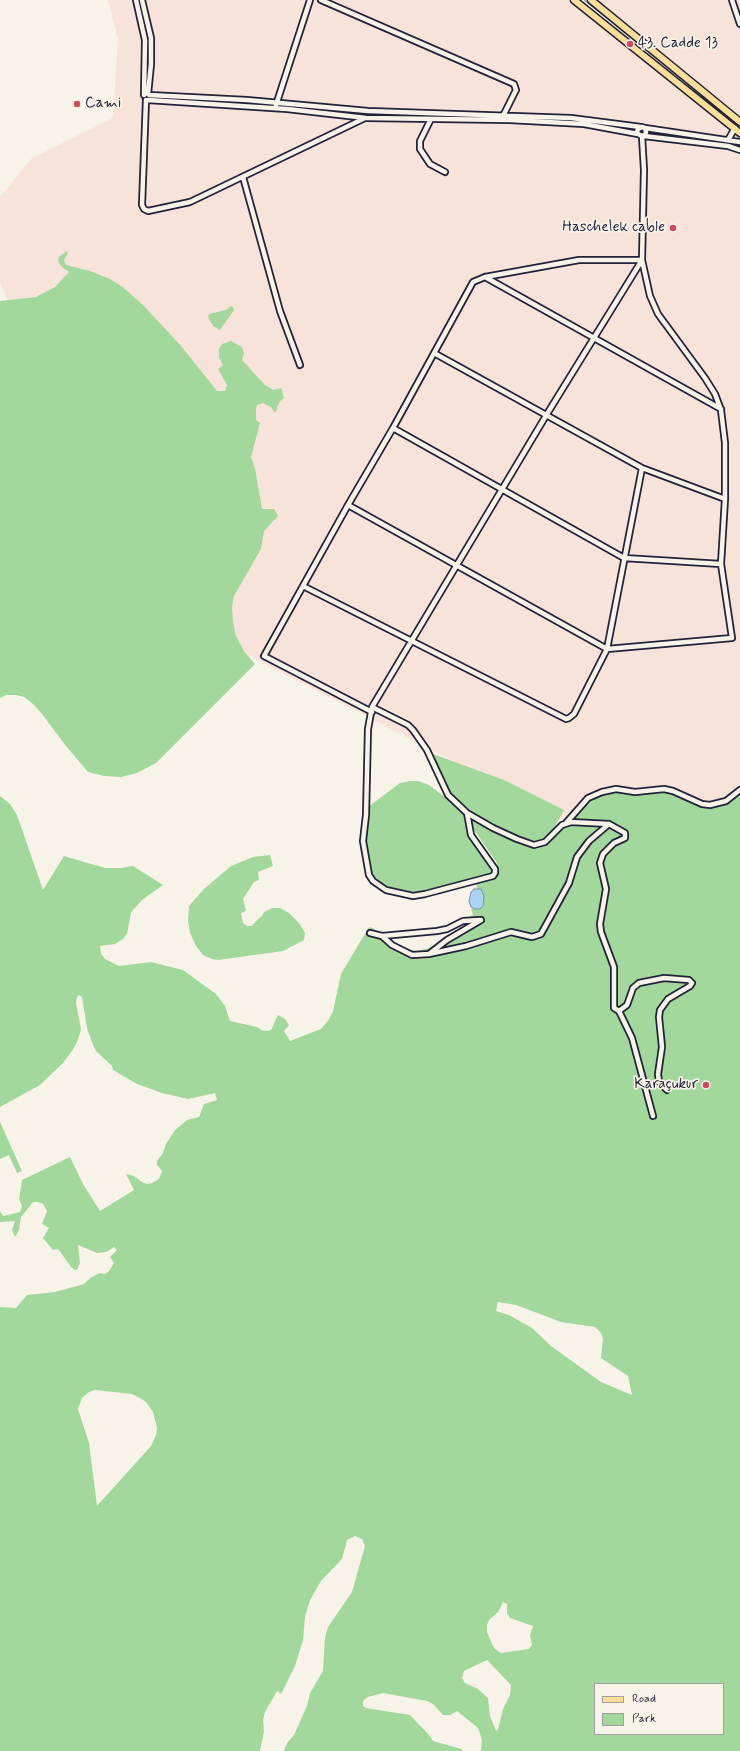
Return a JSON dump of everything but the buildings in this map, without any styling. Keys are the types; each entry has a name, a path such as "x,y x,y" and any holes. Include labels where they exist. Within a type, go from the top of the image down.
{"main road":[{"path":"574,0 737,131"},
{"path":"591,0 740,122"}],"street":[{"path":"136,0 145,40 147,97"},
{"path":"142,0 150,29 151,46 142,205 145,210 155,211 190,202 366,118 368,111"},
{"path":"276,106 310,0"},
{"path":"321,0 514,84 516,90 502,120"},
{"path":"732,0 740,24"},
{"path":"147,97 368,111 571,118 740,142"},
{"path":"276,106 366,118 502,120 584,124 641,136 728,146 740,150"},
{"path":"431,119 420,141 420,149 430,164 445,172"},
{"path":"641,136 646,132 643,128"},
{"path":"348,505 607,649 732,638 721,564 725,499 725,443 721,410 715,394 658,314 650,296 642,260 644,170 641,136 638,130 643,128"},
{"path":"728,140 737,131"},
{"path":"243,178 280,311 300,365"},
{"path":"642,260 579,260 485,277 473,282 393,428 348,505 264,656 408,725 427,750 448,795 467,813 516,840 534,845 545,842 566,823 588,798 602,792 616,789 635,792 664,789 673,790 702,804 710,805 726,800 740,790"},
{"path":"467,813 471,835 495,868 495,873 493,876 413,896 386,890 373,881 369,874 363,841 366,815 368,729 372,709 547,414 642,260"},
{"path":"485,277 721,410"},
{"path":"434,354 547,414 642,468 725,499"},
{"path":"393,428 624,558 721,564"},
{"path":"303,586 566,719 574,714 607,649 642,468"},
{"path":"566,823 609,824 624,832 626,835 625,838 614,843 602,854 600,863 606,889 600,924 601,932 614,967 614,1007 615,1010 619,1011 632,1038 653,1116"},
{"path":"382,936 392,945 412,955 429,954 466,946 511,932 532,937 541,934 569,883 578,857 588,841 609,824"},
{"path":"370,933 382,936 437,931 447,929 463,921 481,920 447,940 429,954"},
{"path":"619,1011 627,1006 633,988 639,983 664,978 691,981 690,986 668,999 660,1010 659,1017 662,1047 658,1078 659,1082 667,1090"}],"shaded area":[{"path":"108,0 740,0 740,909 139,599 0,282 0,197 32,158 113,118 118,39"}],"green space":[{"path":"67,251 68,253 64,260 66,265 90,271 110,279 124,288 144,306 182,347 217,391 225,391 227,385 218,369 223,365 219,358 219,349 222,344 231,341 242,347 244,353 242,360 265,385 273,390 281,388 284,398 280,401 275,413 271,407 263,403 257,405 256,409 256,420 260,423 251,457 255,468 262,509 274,509 278,516 264,531 261,549 234,596 232,607 236,636 244,651 255,664 156,763 137,773 121,777 104,776 88,772 42,714 24,697 6,695 0,698 0,301 36,297 55,287 69,272 61,266 58,261 59,257"},
{"path":"231,306 234,310 220,330 213,326 208,317 209,314 226,310"},
{"path":"433,754 504,780 564,810 553,830 546,838 535,841 520,837 481,818 456,799 446,786"},
{"path":"418,781 429,785 462,810 469,831 493,868 490,874 451,885 414,892 390,887 382,883 373,875 366,846 368,807 400,783"},
{"path":"613,791 641,794 667,792 687,799 698,806 705,807 729,800 740,793 740,1751 481,1751 482,1740 478,1728 457,1711 450,1715 443,1715 433,1704 427,1701 383,1693 368,1697 363,1701 363,1706 366,1708 410,1715 433,1741 462,1749 462,1751 284,1751 287,1743 294,1735 307,1706 310,1693 323,1671 325,1638 328,1627 352,1592 365,1546 362,1539 355,1536 347,1540 342,1559 321,1581 310,1600 305,1617 303,1640 295,1666 281,1694 277,1691 265,1712 263,1720 264,1731 260,1751 0,1751 0,1307 16,1308 27,1295 55,1292 84,1284 90,1278 100,1273 105,1274 114,1263 110,1257 117,1250 114,1247 106,1252 97,1253 78,1245 80,1263 77,1270 75,1270 71,1267 59,1250 53,1250 43,1238 49,1228 42,1224 47,1211 43,1204 33,1202 21,1217 19,1230 15,1237 12,1230 15,1221 0,1222 0,1211 3,1216 20,1212 22,1206 19,1199 22,1180 70,1157 83,1184 100,1211 134,1190 126,1174 134,1176 147,1184 159,1179 162,1171 157,1165 157,1161 175,1130 187,1120 199,1117 204,1104 217,1100 215,1093 188,1099 162,1093 137,1084 113,1070 112,1066 96,1051 93,1045 87,1028 82,997 79,995 76,1003 81,1029 78,1040 72,1051 63,1063 40,1085 0,1107 0,796 10,804 17,815 43,890 64,856 105,868 133,866 163,885 142,900 133,910 131,913 127,934 123,939 115,944 100,946 101,954 105,959 119,966 151,962 183,970 216,994 225,1006 230,1021 257,1027 261,1030 267,1031 271,1030 278,1015 285,1019 289,1025 284,1031 290,1041 321,1029 328,1021 333,1011 341,974 369,927 376,931 386,933 393,941 404,948 417,951 429,948 468,926 464,919 473,915 471,909 484,904 484,896 477,888 475,881 497,872 498,869 497,863 472,827 470,822 472,819 523,844 539,847 548,843 587,802 599,795","holes":["498,1302 516,1305 561,1322 595,1327 601,1333 603,1338 601,1358 628,1376 632,1395 601,1382 551,1346 532,1328 509,1315 496,1311","95,1390 132,1394 140,1398 146,1402 153,1412 157,1428 156,1435 151,1446 97,1506 89,1443 78,1409 82,1398 89,1392","503,1602 507,1604 507,1613 510,1618 533,1626 530,1635 532,1645 529,1649 501,1653 495,1649 492,1644 487,1632 487,1625 489,1620 498,1612","487,1660 511,1685 510,1695 503,1709 498,1729 496,1731 490,1716 488,1698 478,1689 465,1683 462,1678 464,1671"]},
{"path":"270,855 273,866 258,872 259,880 254,882 243,899 246,911 241,913 243,923 247,926 252,926 264,912 272,908 280,908 289,913 299,923 305,933 304,940 283,951 218,960 203,955 196,946 190,933 188,920 189,906 204,889 231,866 253,857"},
{"path":"0,1122 22,1171 17,1173 9,1155 0,1159"}],"water":[{"path":"474,889 481,889 484,896 483,906 480,909 471,907 469,901 471,892"}],"waterway":[{"path":"584,0 722,111"}],"place":[{"name":"43. Cadde 13","path":"630,44"},
{"name":"Cami","path":"77,104"},
{"name":"Haschelek cable","path":"673,228"},
{"name":"Karaçukur","path":"706,1085"}]}
